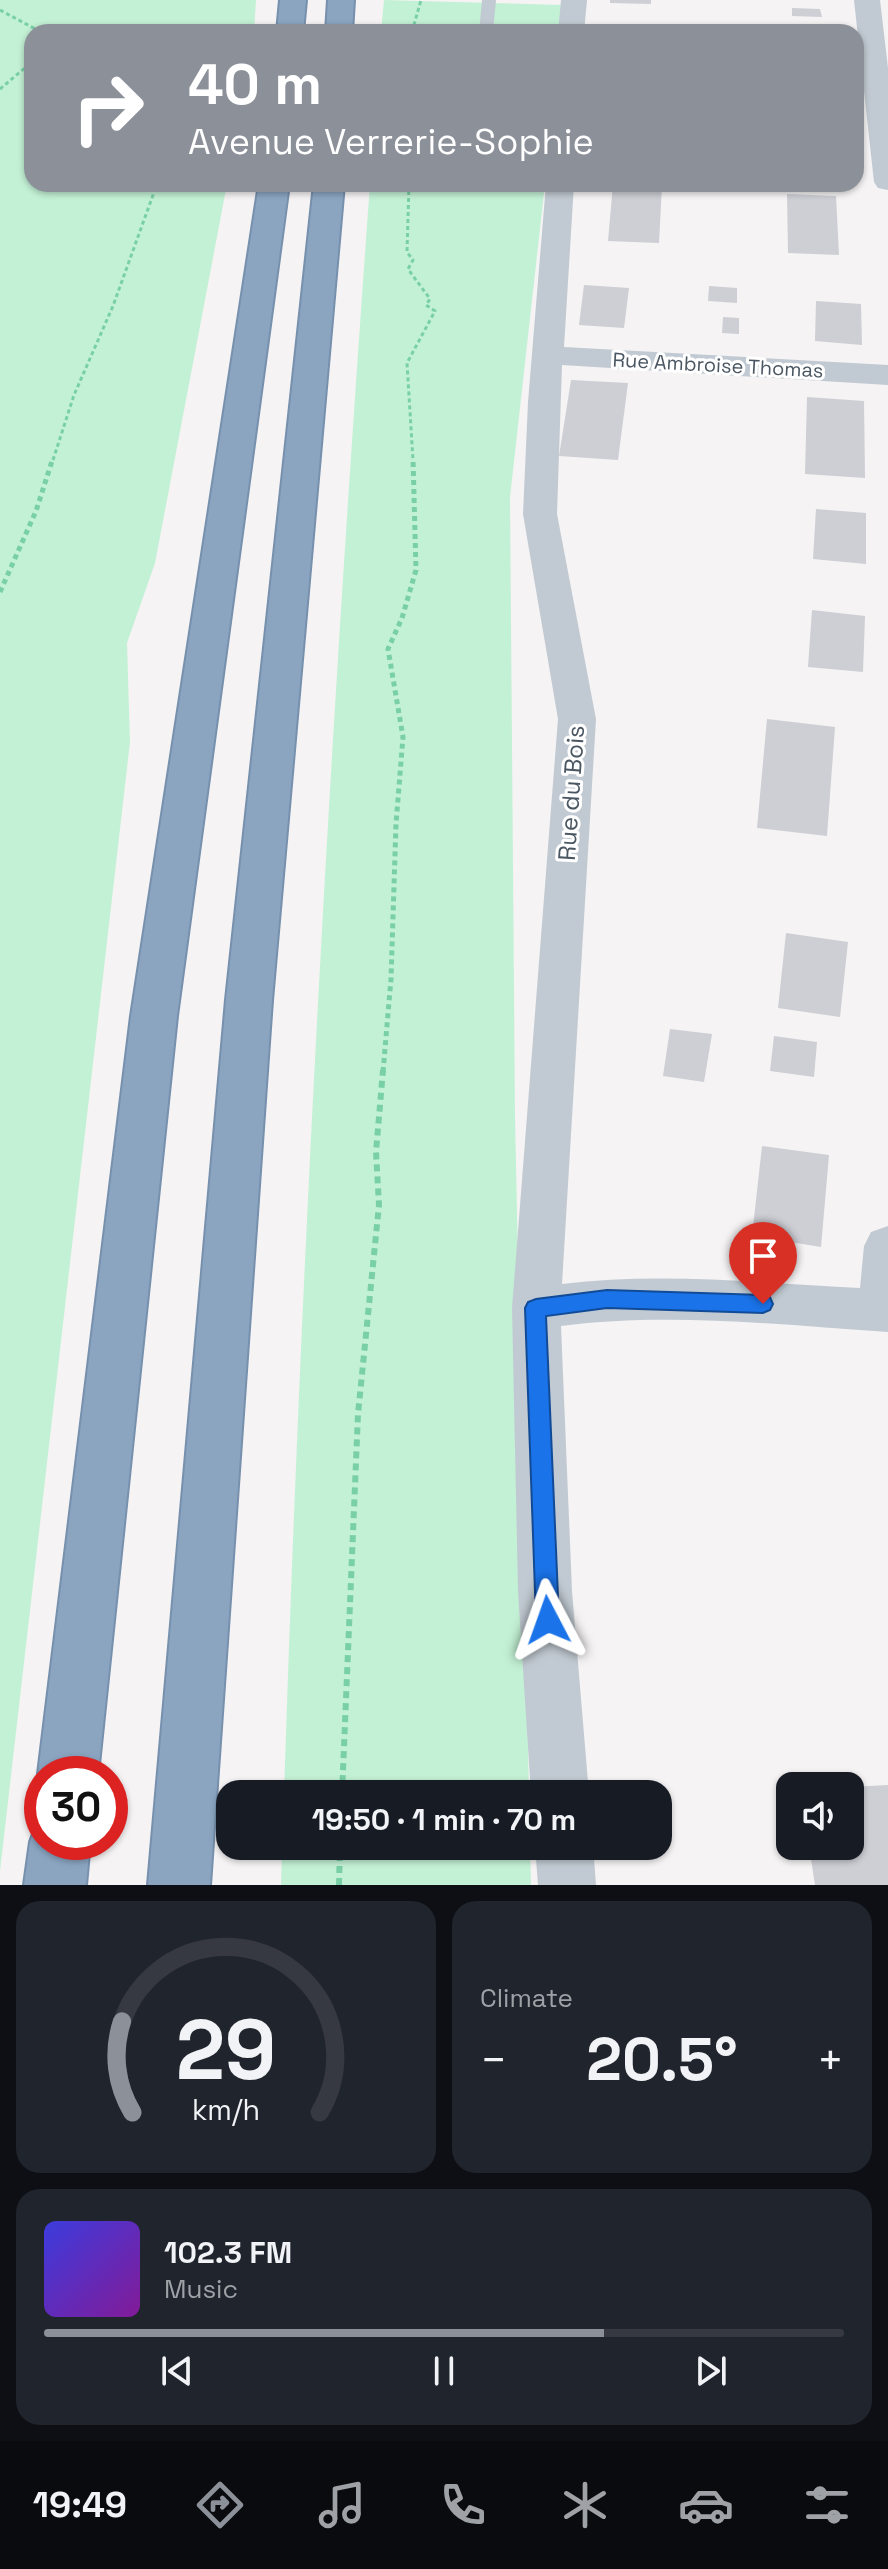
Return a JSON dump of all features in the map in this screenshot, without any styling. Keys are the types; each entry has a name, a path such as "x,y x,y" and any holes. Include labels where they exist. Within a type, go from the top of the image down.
{"highway":[{"path":"291,24 293,0"},
{"path":"340,24 341,0"},
{"path":"70,1756 154,1016 273,192"},
{"path":"179,1885 249,1000 328,192"},
{"path":"55,1885 58,1860"}],"street":[{"path":"572,24 574,0"},
{"path":"867,0 882,54 888,182"},
{"name":"Rue du Bois","path":"559,192 547,355 540,514 577,719 536,1308 545,1591 559,1780"},
{"name":"Rue Ambroise Thomas","path":"547,355 888,375"},
{"path":"536,1308 607,1299 703,1300 885,1311 888,1246"},
{"path":"565,1860 567,1885"}],"lane":[{"path":"487,24 489,0"}],"path":[{"path":"414,24 421,0"},
{"path":"0,10 26,24"},
{"path":"0,89 24,69"},
{"path":"0,592 36,511 74,395 113,306 154,192"},
{"path":"343,1780 358,1414 379,1205 376,1152 391,979 403,737 388,649 402,618 416,570 417,526 407,363 435,311 426,305 430,299 408,269 413,260 407,252 409,192"},
{"path":"339,1885 340,1860"}],"green space":[{"path":"0,0 256,0 254,24 24,24 24,192 225,192 155,563 127,643 130,742 0,1871"},
{"path":"384,0 564,5 562,24 382,24"},
{"path":"369,192 544,192 510,497 515,1117 529,1780 285,1780 299,1391 342,586"},
{"path":"282,1860 530,1860 531,1885 281,1885"}],"building":[{"path":"610,0 651,0 651,4 610,3"},
{"path":"792,8 820,9 822,17 792,16"},
{"path":"612,192 662,192 659,243 608,241"},
{"path":"787,194 836,196 839,255 788,253"},
{"path":"584,285 629,288 624,328 579,325"},
{"path":"709,286 737,288 737,303 708,301"},
{"path":"816,301 861,304 862,345 815,341"},
{"path":"723,317 739,318 739,334 722,333"},
{"path":"571,380 628,383 618,460 559,456"},
{"path":"807,397 864,401 865,478 805,474"},
{"path":"816,509 866,513 866,564 813,559"},
{"path":"812,610 865,616 863,672 808,667"},
{"path":"767,719 835,727 827,836 757,828"},
{"path":"786,933 848,942 840,1017 778,1008"},
{"path":"670,1029 712,1034 704,1082 663,1076"},
{"path":"774,1036 817,1042 814,1077 770,1071"},
{"path":"762,1146 829,1155 821,1247 752,1236"},
{"path":"888,1785 888,1885 815,1885 811,1860 864,1860 864,1786"}],"route":[{"path":"548,1620 536,1308 607,1299 763,1304"}]}
